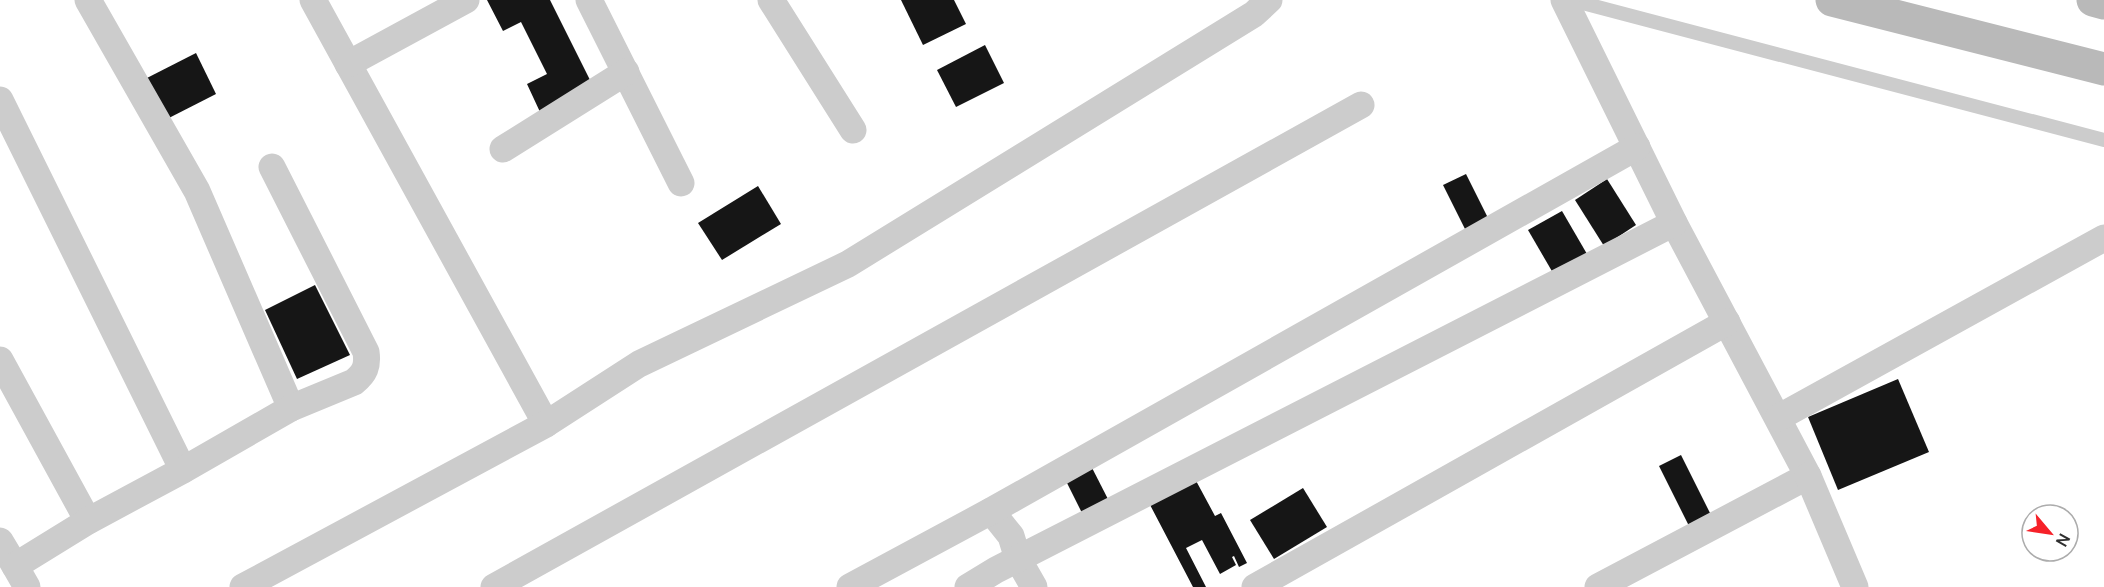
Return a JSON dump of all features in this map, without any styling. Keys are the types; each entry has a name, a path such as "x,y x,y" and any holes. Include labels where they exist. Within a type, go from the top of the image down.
{"main road":[{"path":"1832,0 2104,69"},
{"path":"2093,0 2104,3"}],"street":[{"path":"88,0 197,191 291,408"},
{"path":"313,0 546,424"},
{"path":"348,64 466,0"},
{"path":"589,0 681,183"},
{"path":"771,0 854,130"},
{"path":"243,587 546,424 639,364 848,264 1254,14 1269,0"},
{"path":"1564,0 1674,223 1808,476 1855,587"},
{"path":"503,149 626,72"},
{"path":"0,100 183,470"},
{"path":"494,587 1361,105"},
{"path":"850,587 991,511 1637,147"},
{"path":"0,541 21,576 88,521 291,408 354,382 361,376 367,364 366,352 272,167"},
{"path":"968,587 1018,559 1674,223"},
{"path":"1778,418 2104,238"},
{"path":"1255,587 1727,322"},
{"path":"0,360 88,521"},
{"path":"1598,587 1808,476"},
{"path":"991,511 1011,536 1018,559 1034,587"}],"lane":[{"path":"1571,0 2104,140"}],"building":[{"path":"487,0 550,0 593,86 540,112 527,84 547,74 521,22 503,31"},
{"path":"901,0 954,0 966,24 923,45"},
{"path":"985,45 1004,83 956,107 937,70"},
{"path":"196,53 216,94 163,121 143,80"},
{"path":"1466,174 1489,220 1466,231 1443,185"},
{"path":"1607,179 1636,225 1604,246 1575,200"},
{"path":"758,186 781,224 722,260 698,223"},
{"path":"1562,211 1587,254 1553,273 1528,230"},
{"path":"315,285 350,355 297,379 265,310"},
{"path":"1898,379 1929,452 1838,490 1808,417"},
{"path":"1681,455 1711,515 1689,526 1659,466"},
{"path":"1088,460 1111,505 1085,519 1062,473"},
{"path":"1194,477 1215,516 1221,513 1247,563 1239,567 1234,556 1232,557 1236,565 1220,574 1202,540 1186,548 1206,587 1193,587 1148,501"},
{"path":"1303,488 1327,527 1274,559 1250,520"}]}
